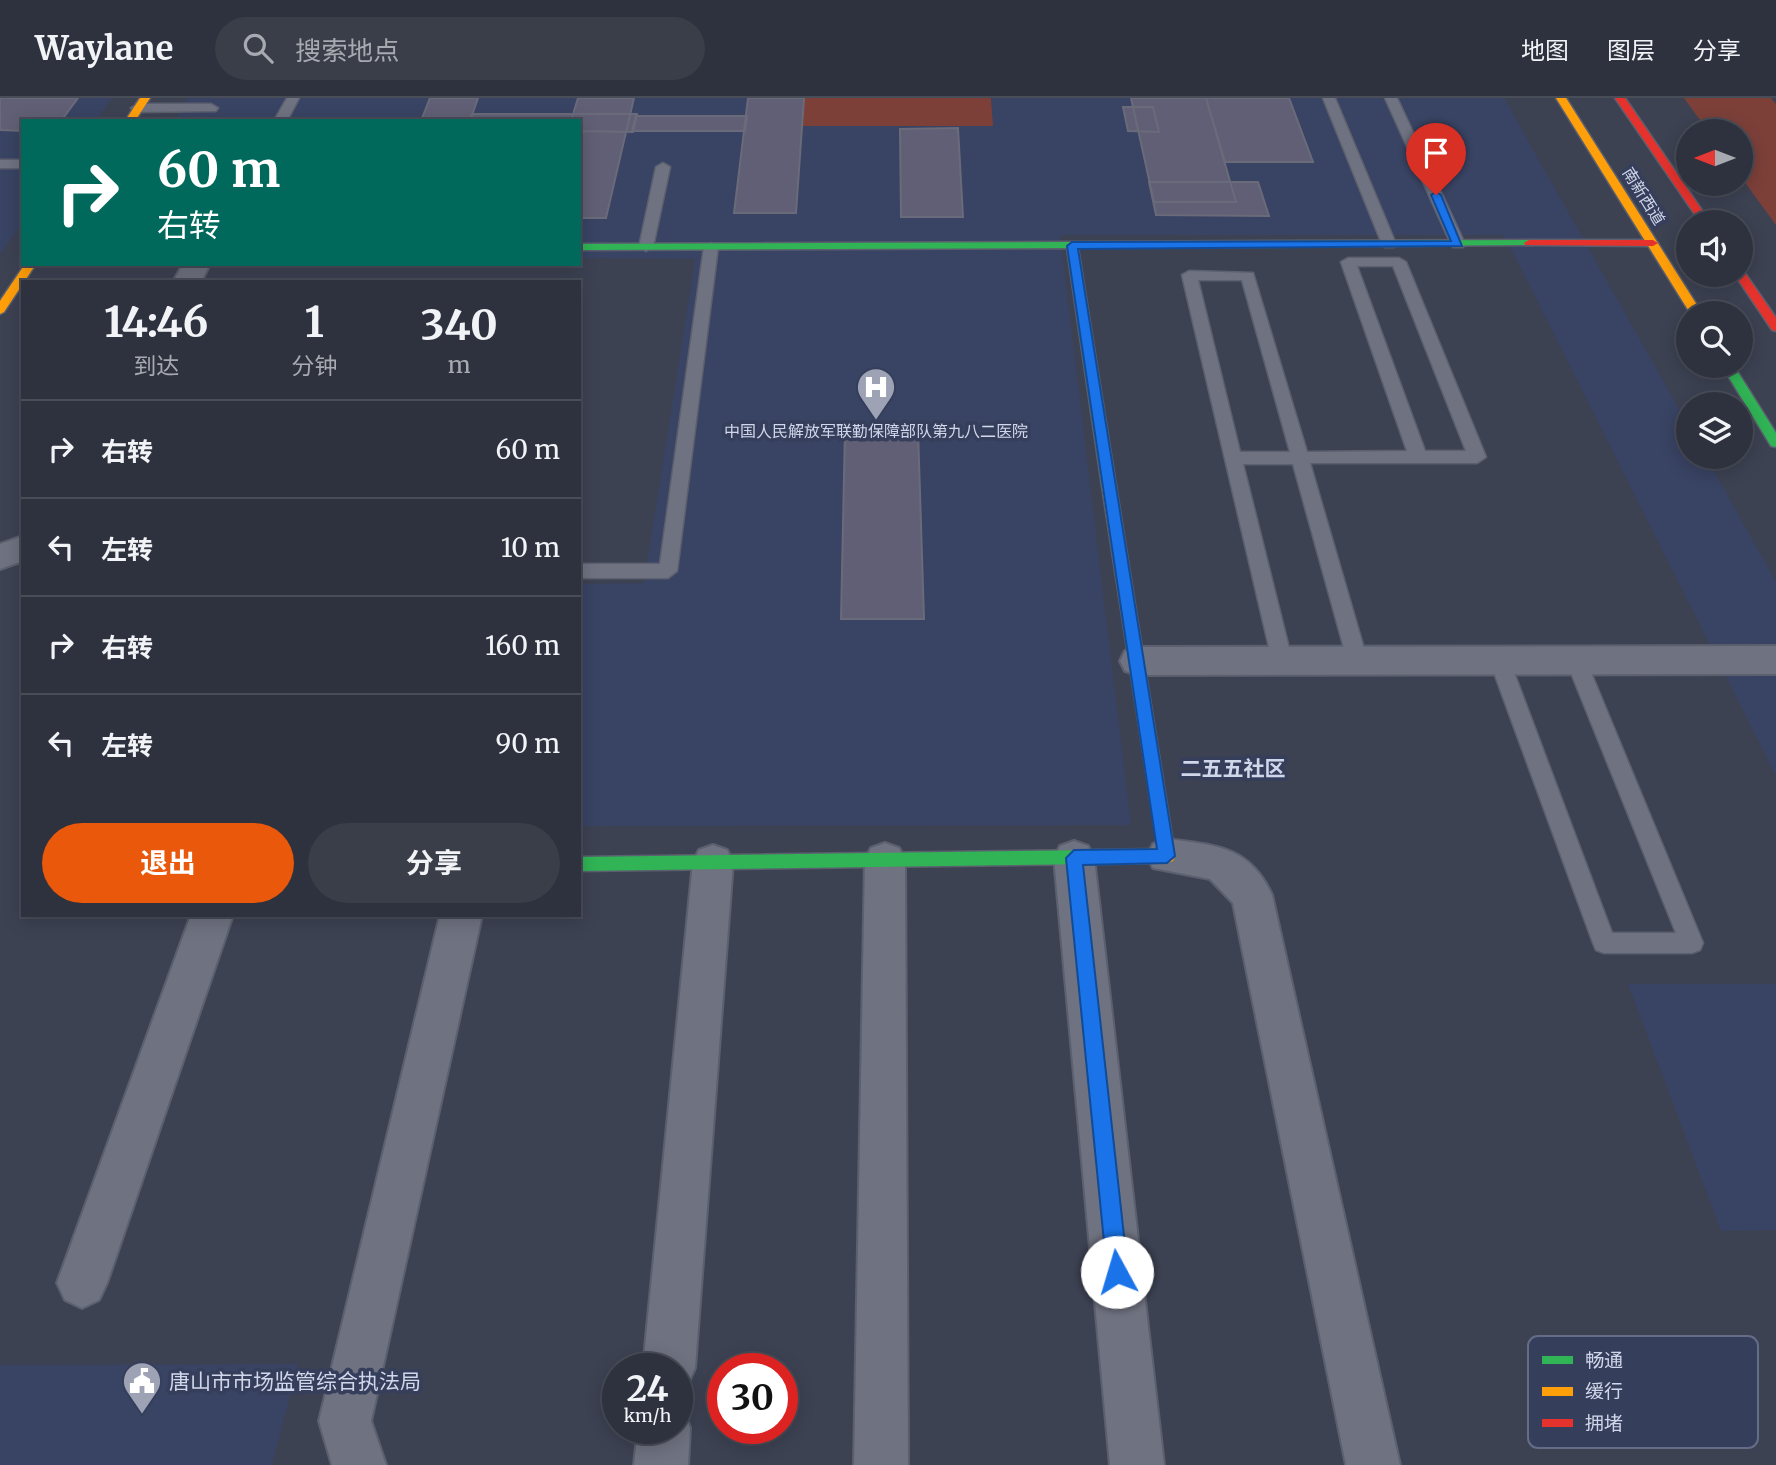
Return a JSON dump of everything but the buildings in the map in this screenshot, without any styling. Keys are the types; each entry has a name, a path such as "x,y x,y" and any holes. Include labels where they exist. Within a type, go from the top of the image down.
{"street":[{"name":"南新西道","path":"1561,98 1689,301"},
{"name":"南新西道","path":"1620,98 1697,210"},
{"path":"581,247 1653,243"},
{"path":"1072,246 1167,856"},
{"path":"0,310 30,266"},
{"path":"1749,287 1776,327"},
{"path":"1735,378 1776,443"},
{"path":"0,557 21,549"},
{"path":"1138,661 1575,658 1776,660"},
{"path":"581,864 1167,856 1221,863 1252,895 1373,1465"},
{"path":"1074,858 1138,1465"},
{"path":"881,1465 885,860"},
{"path":"670,1353 713,862"},
{"path":"82,1283 211,917"},
{"path":"359,1465 345,1422 461,917"},
{"path":"661,1465 663,1444"}],"lane":[{"path":"281,119 293,98"},
{"path":"1329,98 1389,244"},
{"path":"1391,98 1458,244"},
{"path":"138,109 213,109"},
{"path":"0,164 21,164"},
{"path":"646,247 663,167"},
{"path":"581,571 668,572 711,247"},
{"path":"1232,458 1477,457 1399,262 1348,262 1418,457"},
{"path":"1282,660 1189,275 1248,276 1357,659"},
{"path":"1499,659 1604,943 1692,943 1575,658"}],"shaded area":[{"path":"0,98 112,98 97,119 21,119 21,225 0,254"},
{"name":"中国人民解放军联勤保障部队第九八二医院","path":"188,98 1504,98 1676,404 1676,469 1713,469 1776,582 1776,776 1504,235 1060,235 1131,825 581,826 581,584 644,583 695,259 581,258 581,119 175,119"},
{"path":"804,98 991,98 993,126 802,126"},
{"path":"1684,98 1771,98 1776,104 1776,225 1754,195 1754,119 1699,119"},
{"path":"1628,984 1776,984 1776,1230 1721,1231"},
{"name":"唐山市市场监管综合执法局","path":"298,1364 272,1465 0,1465 0,1365"}],"traffic: fast":[{"path":"581,247 1529,243"},
{"path":"1072,246 1109,486"},
{"path":"1735,378 1776,443"},
{"path":"581,864 1098,857"}],"traffic: slow":[{"path":"131,119 145,98"},
{"path":"1561,98 1688,301"},
{"path":"0,310 30,266"},
{"path":"1098,857 1167,856 1109,486"}],"traffic: jam":[{"path":"1620,98 1697,210"},
{"path":"1529,243 1653,243"},
{"path":"1749,287 1776,327"}],"place":[{"name":"中国人民解放军联勤保障部队第九八二医院","path":"876,421"},
{"name":"唐山市市场监管综合执法局","path":"142,1415"}],"district":[{"name":"二五五社区","path":"1233,768"}],"route":[{"path":"1117,1272 1074,858 1167,856 1072,246 1458,244 1436,195"}]}
